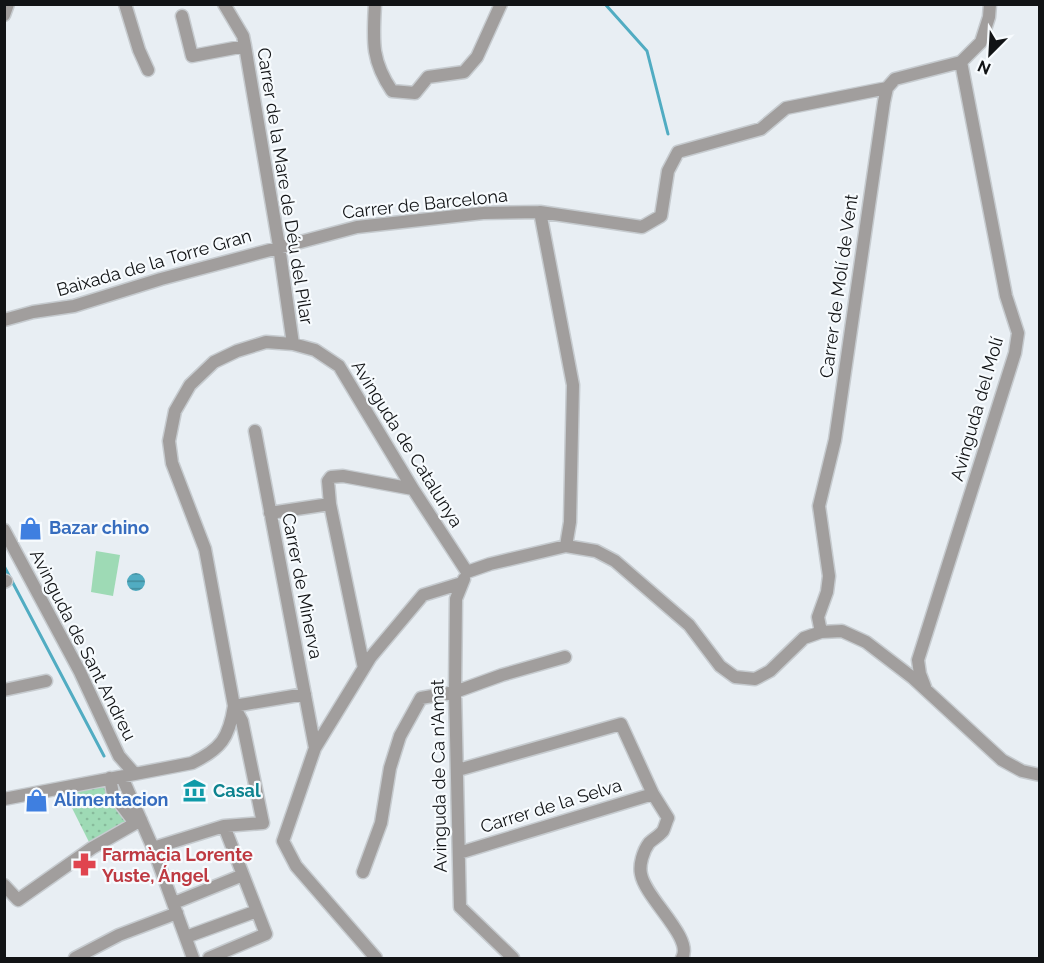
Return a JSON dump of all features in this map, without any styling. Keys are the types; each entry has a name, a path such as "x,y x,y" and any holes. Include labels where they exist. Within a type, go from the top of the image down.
{"street":[{"path":"4,15 8,4"},
{"path":"125,4 139,50 148,70"},
{"name":"Carrer de la Mare de Déu del Pilar","path":"224,4 243,36 279,246 292,344"},
{"path":"375,4 372,44 381,75 392,91 415,93 428,77 464,72 477,57 501,4"},
{"path":"887,88 895,80 961,62 981,42 990,4"},
{"path":"182,16 192,56 245,46"},
{"name":"Avinguda del Molí","path":"926,691 918,660 1016,353 1018,333 1006,296 961,62"},
{"name":"Carrer de Barcelona","path":"279,246 357,227 483,213 540,212 642,227 660,216 668,171 678,152 761,129 786,108 887,88"},
{"name":"Carrer de Molí de Vent","path":"821,632 818,617 827,592 829,576 819,507 834,440 887,88"},
{"path":"540,212 573,385 570,522 566,546"},
{"name":"Baixada de la Torre Gran","path":"4,320 33,312 74,306 279,246"},
{"name":"Avinguda de Catalunya","path":"4,799 192,763 211,754 231,725 234,706 205,549 172,463 169,441 175,411 190,385 214,362 237,351 266,342 292,344 315,350 339,366 465,577"},
{"name":"Carrer de Minerva","path":"255,431 315,748"},
{"path":"364,668 330,504 328,481 331,477 353,478 413,489"},
{"path":"270,513 330,504"},
{"name":"Avinguda de Sant Andreu","path":"4,530 80,672 119,756 134,773"},
{"path":"376,958 296,866 283,841 315,748 364,668 423,595 490,564 566,546 596,551 615,561 689,625 720,666 735,678 756,679 770,671 804,638 821,632 842,631 866,642 926,691 1002,760 1022,771 1040,775"},
{"name":"Avinguda de Ca n'Amat","path":"465,577 456,599 455,692 460,907 513,958"},
{"path":"363,872 381,823 390,768 400,736 421,698 455,692 502,675 565,657"},
{"path":"4,690 46,681"},
{"path":"153,848 224,826 263,823 242,721 234,706 305,694"},
{"path":"458,770 621,724 653,794 668,818 664,830 648,844 642,858 640,873 646,888 684,942 685,953 682,958"},
{"path":"116,777 141,820 153,848 193,958"},
{"name":"Carrer de la Selva","path":"459,853 653,794"},
{"path":"4,885 18,900 92,848 141,820"},
{"path":"208,958 266,934 224,826"},
{"path":"75,958 118,934 243,875"},
{"path":"186,937 257,911"}],"green space":[{"path":"96,551 120,555 113,596 91,592"},
{"path":"92,785 104,787 129,824 92,848 65,794"}],"water":[{"path":"132,573 140,573 145,578 143,589 132,591 127,586 127,578"}],"waterway":[{"path":"605,4 647,51 668,134"},
{"path":"4,566 104,756"}],"place":[{"name":"Bazar chino","path":"31,528"},
{"name":"Casal","path":"195,791"},
{"name":"Alimentacion","path":"36,800"},
{"name":"Farmàcia Lorente Yuste, Ángel","path":"84,865"}]}
